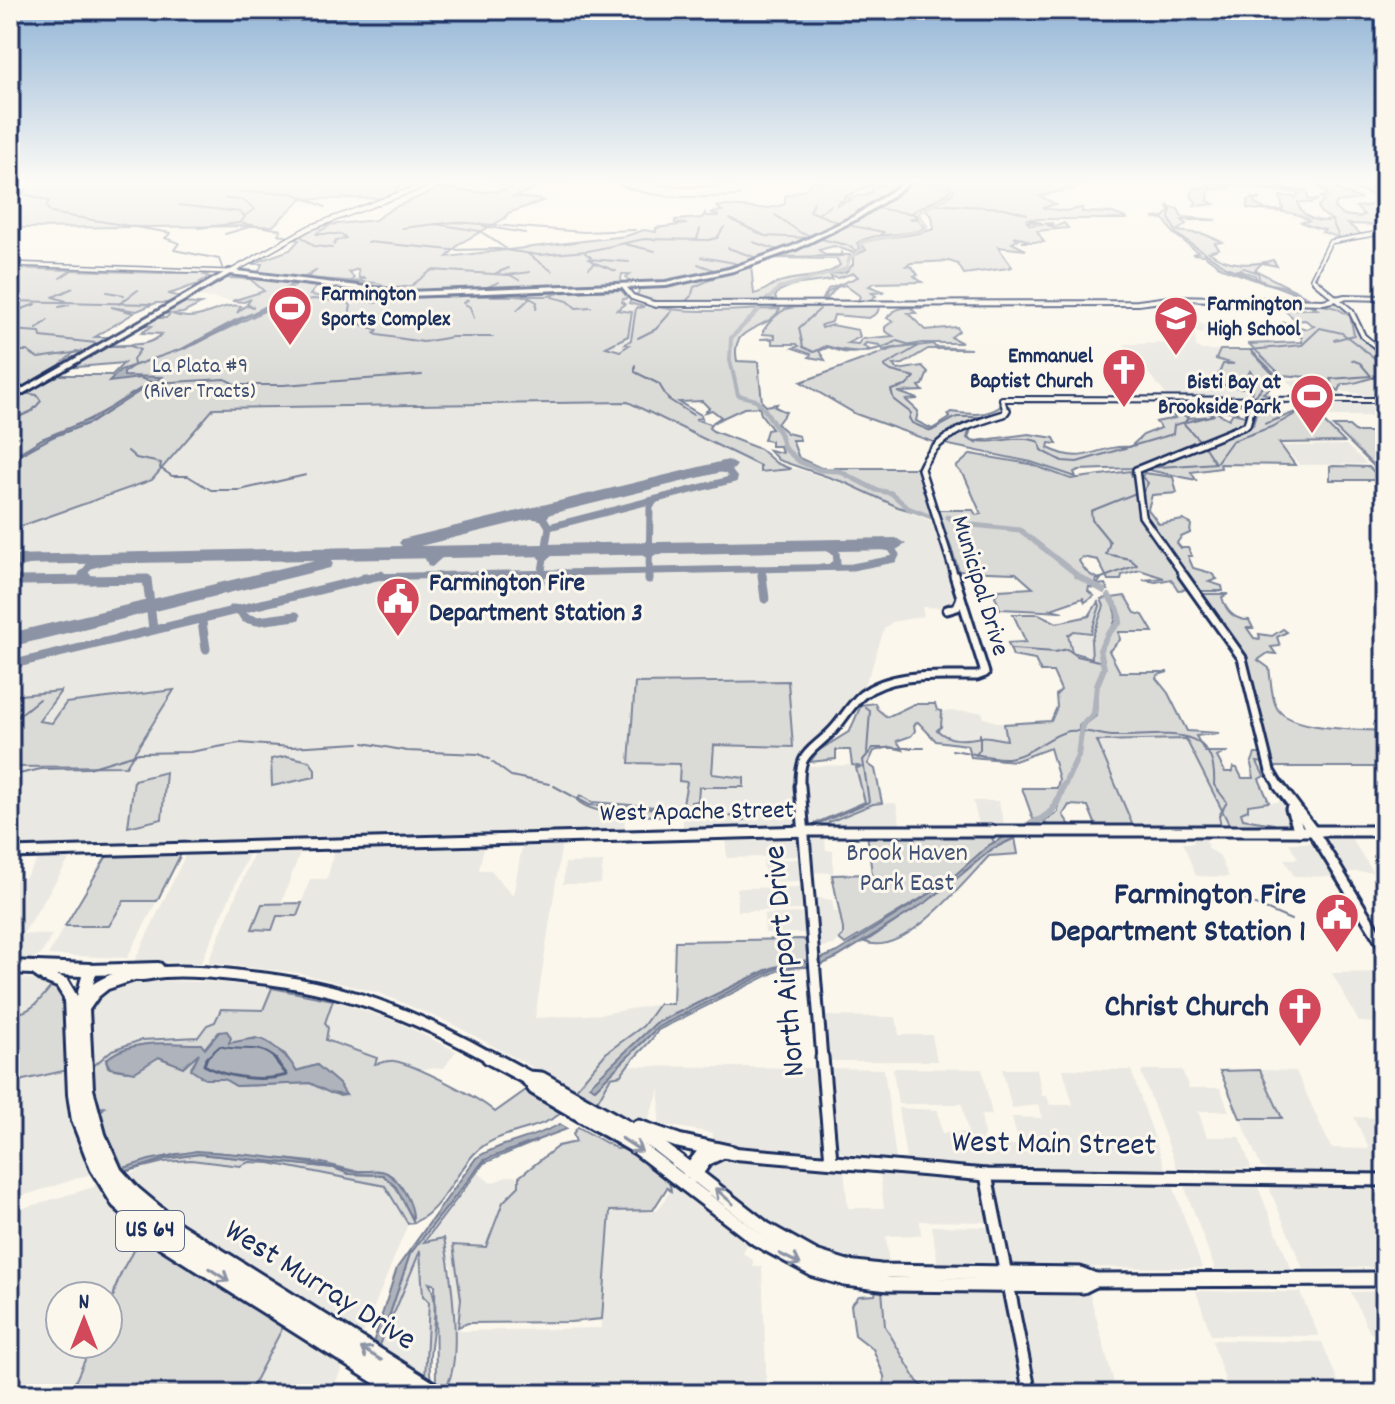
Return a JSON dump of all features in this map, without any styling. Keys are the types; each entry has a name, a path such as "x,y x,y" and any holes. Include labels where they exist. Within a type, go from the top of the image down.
{"highway":[{"path":"631,297 630,289 701,277 796,247"},
{"path":"10,399 217,275 229,272 411,293 666,284"},
{"path":"571,289 620,289 631,297"},
{"path":"10,967 90,970"},
{"name":"West Murray Drive","path":"36,969 62,983 68,991 77,1024 91,1115 107,1157 138,1201 175,1230 437,1394"},
{"name":"West Murray Drive","path":"90,970 77,1024 75,1094 79,1121 105,1183 129,1211 165,1241 407,1394"},
{"path":"77,1024 94,991 126,974"}],"main road":[{"path":"229,272 276,247"},
{"path":"1326,247 1312,280 1356,318 1363,336 1385,354"},
{"path":"10,264 217,275"},
{"path":"624,287 631,297 682,309 844,307 893,302 1142,303 1188,298 1323,302 1344,306"},
{"path":"1098,303 1175,297 1385,298"},
{"path":"1323,302 1332,298"},
{"path":"1007,410 1002,399 1385,400"},
{"path":"1007,410 1009,402 1019,399"},
{"path":"1251,399 1251,416 1245,426 1136,470 1141,513 1242,658 1251,685 1268,766 1289,803 1299,831"},
{"name":"Municipal Drive","path":"838,724 860,697 898,679 984,675 960,598 956,572 921,466 926,457 960,427 1000,416 1007,410"},
{"path":"947,610 958,606 960,598"},
{"name":"North Airport Drive","path":"831,1161 801,831 799,766 808,749 838,724"},
{"path":"1289,803 1313,831 1385,948"},
{"name":"West Apache Street","path":"10,853 801,831 1385,831"},
{"path":"90,970 153,976 161,972 264,977 347,993 414,1018 528,1078 535,1088 668,1138 728,1152"},
{"path":"583,1108 757,1239 814,1270 876,1283 1080,1274 1095,1280 1290,1282 1385,1279"},
{"path":"614,1118 694,1170 751,1220 780,1240 816,1258 879,1271 1006,1279"},
{"path":"686,1183 694,1170 708,1158 728,1152"},
{"name":"West Main Street","path":"728,1152 986,1175 1385,1180"},
{"path":"986,1175 1030,1394"}],"shaded area":[{"path":"222,278 250,279 265,292 232,301 192,295"},
{"path":"623,298 644,307 636,309 629,346 622,350 604,348 628,336 631,317 598,312 557,355 417,367 418,361 434,361 434,364 553,354 567,337 552,336 570,336 601,308 617,309 625,304 622,303"},
{"name":"Farmington High School","path":"1180,317 1191,318 1206,326 1202,333 1195,332 1196,346 1201,350 1220,350 1217,360 1245,366 1253,374 1251,395 1241,396 1243,398 1168,397 1124,344 1169,343 1162,334"},
{"path":"1371,376 1385,376 1385,398 1340,391 1346,398 1306,398 1286,380 1320,380 1329,388 1339,391 1341,384 1352,385"},
{"path":"1308,401 1367,402 1384,416 1322,416"},
{"path":"628,402 760,466 798,469 844,484 933,522 958,604 948,608 922,607 924,616 892,622 884,629 871,670 857,698 825,733 805,748 796,764 797,827 683,831 683,815 717,816 716,812 691,811 690,804 699,787 744,778 712,774 714,745 793,746 787,681 635,683 687,782 682,809 626,805 624,832 10,850 10,771 13,767 173,690 52,723 39,721 60,691 10,696 10,530 152,480 214,408"},
{"path":"1346,445 1367,464 1300,465 1282,446"},
{"path":"1101,599 1104,606 1091,640 1093,658 1075,654 1069,649 1068,635 1079,631 1100,607 1098,602"},
{"path":"942,711 982,712 984,718 1004,724 1008,738 982,736 970,742 942,735 936,729 941,726"},
{"path":"1186,739 1231,828 1134,828 1096,741"},
{"path":"862,765 866,802 817,823 818,827 806,827 802,766"},
{"path":"973,801 998,801 1005,827 980,828"},
{"path":"1284,801 1298,827 1276,828 1274,824 1243,819 1241,813 1248,805"},
{"path":"896,803 901,828 830,827 829,822 873,804"},
{"path":"824,833 826,850 833,851 833,873 809,872 808,834"},
{"path":"1190,834 1211,834 1206,842 1209,849 1219,855 1229,877 1196,876 1183,843 1194,843"},
{"path":"1348,834 1373,872 1343,872 1322,837"},
{"path":"797,835 800,856 727,858 725,836"},
{"path":"523,841 562,842 535,1018 602,1014 659,1004 643,1026 606,1053 575,1090 452,1024 379,993 299,973 208,963 255,850 302,847 281,904 262,904 271,930 277,916 297,916 310,879 327,879 336,846 485,842 479,870 491,870 513,896"},
{"path":"1289,843 1316,843 1337,877 1294,876 1284,859 1298,859"},
{"path":"250,851 201,963 134,962 187,852"},
{"path":"72,855 23,934 52,935 41,955 31,959 10,958 10,880 25,878 40,856"},
{"path":"800,859 802,881 765,882 763,860"},
{"path":"603,862 601,884 563,884 565,863"},
{"path":"802,887 804,910 738,911 737,888"},
{"path":"811,897 832,900 834,911 839,912 843,935 834,945 816,948"},
{"path":"123,901 157,901 127,958 48,955 65,926 109,926"},
{"path":"805,913 805,933 765,933 764,914"},
{"path":"1385,972 1385,1023 1359,1022 1332,973"},
{"path":"10,977 54,983 39,1004 23,1014 10,1013"},
{"path":"123,980 212,982 272,988 263,1010 221,1009 215,1022 207,1025 198,1037 141,1040 113,1050 87,1071 90,998"},
{"path":"333,1000 398,1022 456,1051 444,1068 419,1069 393,1061 375,1065 376,1058 326,1040 328,1028 325,1023"},
{"path":"822,1016 896,1017 899,1035 932,1035 937,1061 827,1061"},
{"path":"626,1066 815,1068 825,1149 820,1153 709,1143 713,1141 713,1133 659,1124 660,1089 645,1127 597,1102 611,1077 621,1075"},
{"path":"827,1068 884,1069 896,1159 836,1152"},
{"path":"895,1068 982,1069 992,1115 981,1114 984,1134 981,1144 1016,1145 1018,1141 1012,1117 1042,1118 1038,1105 1012,1108 1002,1069 1037,1069 1042,1096 1047,1096 1050,1105 1073,1105 1063,1069 1131,1070 1165,1168 1000,1168 909,1161 898,1108 938,1110 942,1133 968,1132 962,1104 898,1104"},
{"path":"68,1070 69,1104 77,1130 69,1129 76,1132 91,1174 10,1200 10,1083"},
{"path":"1182,1070 1189,1088 1220,1088 1229,1111 1198,1111 1207,1137 1240,1137 1251,1168 1177,1168 1141,1072"},
{"path":"1260,1070 1296,1071 1331,1148 1369,1149 1354,1117 1382,1118 1379,1111 1385,1111 1385,1172 1267,1170 1261,1167 1240,1118 1281,1118"},
{"path":"715,1159 844,1170 848,1208 884,1208 880,1173 977,1182 983,1186 990,1222 920,1221 921,1235 886,1236 889,1265 855,1262 810,1249 778,1233 708,1176 707,1165"},
{"path":"191,1160 240,1166 249,1162 270,1163 385,1186 408,1224 360,1341 167,1219 123,1176 164,1162"},
{"path":"477,1172 491,1183 509,1176 519,1177 519,1186 503,1202 486,1247 453,1246 461,1299 457,1325 461,1331 601,1328 610,1211 657,1211 671,1190 668,1178 753,1245 747,1245 743,1253 753,1260 753,1267 762,1267 767,1394 443,1393 448,1385 454,1328 452,1271 444,1239 423,1243"},
{"path":"97,1179 106,1193 102,1194 106,1194 128,1222 146,1236 131,1251 119,1280 44,1280 44,1360 85,1360 72,1390 10,1388 10,1212 94,1187"},
{"path":"995,1183 1173,1185 1202,1268 1012,1267"},
{"path":"1187,1185 1258,1187 1292,1271 1215,1269 1185,1188"},
{"path":"1271,1186 1385,1187 1385,1267 1303,1269"},
{"path":"932,1226 991,1227 998,1266 938,1266"},
{"path":"420,1250 423,1296 429,1302 425,1379 377,1351"},
{"path":"882,1290 1002,1292 1024,1394 973,1394 972,1382 917,1381 885,1326"},
{"path":"1089,1291 1114,1383 1034,1382 1016,1292"},
{"path":"1196,1291 1300,1292 1319,1336 1211,1335"},
{"path":"1385,1291 1385,1333 1370,1333 1351,1292"},
{"path":"282,1324 294,1332 291,1335 297,1334 344,1364 330,1394 248,1394"},
{"path":"1212,1340 1322,1342 1339,1384 1226,1384"}],"green space":[{"path":"293,247 457,247 447,257 536,247 788,247 740,264 668,281 631,285 626,277 630,274 622,274 620,286 425,293 351,284 366,278 359,278 358,269 349,272 354,278 348,284 307,278 317,270 301,279 258,274 262,264 251,264"},
{"path":"832,247 819,250 825,255 841,255 841,251 843,255 850,255 846,268 828,275 846,272 853,264 853,256 866,250 864,247 1019,247 1026,250 998,247 1012,267 964,274 958,264 949,261 911,263 906,266 912,267 918,275 914,276 922,282 874,283 869,286 885,292 872,293 876,296 867,302 843,303 858,301 860,296 845,285 837,287 827,299 829,302 821,303 828,289 858,277 854,273 831,277 832,280 793,285 779,291 775,297 778,303 765,304 768,297 763,304 669,305 633,294 638,294 639,289 704,278 796,248","holes":["770,258 837,259 840,265 826,273 774,284 754,294 751,265"]},
{"path":"835,247 859,247 854,253"},
{"path":"1191,247 1217,247 1219,249 1209,252 1240,264 1273,260 1277,266 1262,263 1255,270 1312,299 1281,286 1260,282 1258,273 1244,268 1238,270 1255,275 1258,281 1222,268 1204,255 1192,254 1198,252"},
{"name":"La Plata #9 (River Tracts)","path":"10,265 214,272 204,275 209,277 200,282 206,284 168,294 182,297 171,303 156,303 137,311 111,307 134,313 95,337 112,337 86,352 76,351 62,363 65,364 42,379 52,375 112,375 124,363 65,368 101,347 143,344 156,339 162,334 141,333 152,326 139,325 153,318 166,318 170,314 160,313 178,303 201,304 183,313 172,314 182,317 225,307 241,306 237,313 245,306 254,307 247,304 251,299 232,301 264,291 250,279 222,278 231,274 297,281 279,293 280,299 184,349 281,303 284,293 301,282 319,284 310,295 326,297 345,288 333,297 376,303 388,293 441,297 621,290 628,298 623,299 625,304 617,310 632,312 628,336 606,347 620,351 631,340 636,308 644,307 629,303 631,299 685,311 780,309 739,340 737,361 758,362 762,402 766,406 777,404 775,407 786,412 777,424 787,433 799,436 800,440 792,440 799,458 821,468 917,468 932,517 898,507 846,483 778,460 769,450 782,453 780,446 771,446 771,441 764,440 767,430 772,429 759,407 744,408 712,423 721,417 712,410 705,412 709,408 702,401 679,402 701,415 702,418 695,419 711,424 709,428 713,431 760,449 776,463 791,469 760,472 760,466 628,402 214,408 152,480 10,530 10,460 52,437 92,422 108,409 75,427 42,439 10,458"},
{"path":"1304,301 1335,303 1344,307 1361,336 1385,356 1385,376 1342,384 1339,391 1321,378 1281,375 1249,344 1302,342 1302,338 1283,322 1307,329 1314,326 1305,320 1297,321 1283,309 1317,309"},
{"path":"930,304 880,306 877,313 869,318 834,315 832,322 821,325 822,328 832,325 858,330 860,337 848,343 858,344 862,339 893,336 885,331 885,327 893,321 887,318 895,311 911,308 916,313 908,313 925,330 957,327 959,331 951,337 962,343 922,343 883,350 880,345 866,343 863,346 870,350 854,353 829,347 819,351 825,360 809,357 811,354 793,348 799,346 797,344 772,344 772,339 760,339 775,338 775,335 763,334 763,331 779,313 802,307"},
{"path":"933,344 935,347 971,349 928,349 903,364 893,365 898,370 922,366 928,372 923,385 919,386 923,391 898,392 918,399 906,400 918,411 916,421 932,429 950,418 948,414 951,412 989,412 1001,406 999,400 1004,410 1003,413 962,424 939,442 933,442 856,414 801,382 892,349"},
{"path":"1220,350 1251,350 1282,380 1263,393 1276,398 1240,397 1251,395 1254,377 1250,371 1242,388 1218,384 1216,380 1223,364 1234,364 1216,359"},
{"path":"1186,400 1227,400 1237,412 1210,409 1229,419 1233,413 1249,417 1244,425 1133,468 1079,470 1074,472 1076,477 1031,462 944,444 960,429 993,420 970,428 967,438 977,444 975,441 1029,434 1054,438 1057,444 1049,443 1048,448 1081,456 1130,447 1143,435 1161,428 1156,422 1175,418 1173,415 1180,413 1188,418 1211,416 1207,408 1186,408 1183,405"},
{"path":"1259,401 1285,403 1279,405 1280,418 1309,407 1344,442 1279,443 1295,465 1220,464 1221,468 1191,472 1196,480 1144,469 1153,462 1253,425"},
{"path":"1333,426 1349,426 1356,432 1385,432 1385,477"},
{"path":"971,454 1030,464 1071,479 1130,471 1139,491 1141,516 1191,589 1178,590 1171,579 1156,582 1143,580 1164,578 1140,570 1122,575 1121,580 1108,580 1098,560 1082,557 1079,561 1086,571 1101,579 1097,585 1105,584 1108,590 1089,587 1088,591 1094,596 1085,602 1083,598 1051,609 1063,612 1000,609 995,596 999,590 1033,588 1016,573 959,571 938,510 973,510 976,515 981,514 965,477 956,467"},
{"path":"1330,467 1369,467 1383,480 1330,480"},
{"path":"1144,473 1173,477 1177,493 1152,495 1148,509 1159,524 1183,520 1191,524 1190,533 1177,543 1181,548 1188,548 1193,568 1211,573 1217,579 1209,582 1222,586 1223,591 1197,591 1143,515 1138,483"},
{"path":"1200,594 1228,594 1222,597 1226,607 1235,617 1249,620 1253,628 1247,628 1254,638 1260,639 1259,634 1272,636 1283,629 1287,632 1277,637 1280,646 1271,647 1276,654 1268,653 1258,660 1269,668 1276,706 1294,720 1309,724 1385,731 1385,767 1273,767 1246,663"},
{"path":"1125,596 1135,613 1143,615 1153,632 1119,632 1120,640 1109,651 1120,672 1168,672 1156,678 1168,693 1187,731 1219,733 1196,736 1205,752 1226,752 1217,757 1225,772 1232,772 1233,767 1237,768 1242,778 1254,778 1251,764 1255,754 1261,754 1265,763 1257,762 1264,776 1259,779 1269,802 1248,805 1248,810 1241,813 1243,819 1274,824 1276,828 1231,828 1186,739 1097,741 1134,828 1097,828 1088,806 1069,805 1063,815 1072,828 1051,828 1044,822 1058,812 1072,770 1054,811 1037,820 1033,819 1022,788 1057,788 1059,779 1050,748 1015,761 971,757 967,745 936,741 918,722 911,736 897,741 903,750 890,747 874,751 868,764 875,769 882,803 829,822 830,827 818,827 816,823 865,802 856,768 862,767 852,765 850,750 836,750 836,759 810,762 818,751 850,731 861,705 875,703 887,717 914,704 935,704 937,710 942,711 941,727 937,730 947,737 958,739 984,737 1007,740 1004,724 1051,721 1057,707 1056,695 1061,690 1053,672 1041,672 1035,660 1013,656 1008,643 1026,642 1013,614 1039,614 1057,623 1089,616 1098,602 1100,606 1091,633 1074,631 1068,635 1072,652 1092,658 1091,641 1104,606 1101,599 1108,598 1116,619 1099,649 1103,668 1096,684 1094,714 1079,725 1079,747 1082,727 1096,716 1098,685 1105,668 1101,648 1121,618 1111,598"},
{"path":"788,681 793,747 714,745 712,774 744,778 744,787 699,787 698,801 691,802 692,811 717,812 717,816 644,816 605,812 578,801 580,795 592,802 682,809 687,782 679,781 680,764 629,763 635,683"},
{"path":"174,690 126,766 13,767 10,771 10,696 61,691 39,721 52,723 66,703"},
{"path":"287,756 309,761 315,769 315,777 272,786 271,759"},
{"path":"166,772 162,819 128,827 134,780"},
{"name":"Brook Haven Park East","path":"867,833 990,834 994,842 945,884 845,944 839,939 843,929 832,875 872,874"},
{"path":"1015,838 1018,854 989,856 950,898 915,929 880,944 865,942 943,890 992,849"},
{"path":"182,852 157,901 124,901 109,926 65,926 108,854"},
{"path":"302,903 297,916 277,916 272,930 252,929 262,904"},
{"path":"803,939 807,943 807,960 766,970 656,1023 590,1086 595,1089 658,1027 777,968 783,968 658,1030 621,1075 611,1077 597,1102 575,1090 606,1053 643,1026 659,1004 673,1004 675,941"},
{"path":"54,983 66,994 68,1070 10,1083 10,1013 30,1008"},
{"path":"272,988 333,1000 325,1023 328,1028 326,1040 377,1058 375,1064 394,1061 416,1068 495,1112 526,1090 562,1112 553,1119 483,1146 437,1205 419,1220 408,1224 385,1186 270,1163 249,1162 240,1166 191,1160 164,1162 124,1172 165,1159 199,1154 334,1168 349,1174 383,1175 396,1187 413,1220 397,1183 377,1171 355,1171 322,1163 213,1152 176,1154 121,1169 110,1150 98,1114 105,1107 96,1108 89,1070 112,1050 141,1040 198,1037 207,1025 215,1022 221,1009 263,1010","holes":["213,1038 228,1044 256,1038 285,1054 296,1071 317,1065 346,1095 340,1096 310,1083 236,1086 224,1079 206,1079 191,1067 200,1053 180,1064 159,1057 130,1070 108,1067 106,1060 126,1048 138,1046 200,1044 204,1049"]},
{"path":"1260,1070 1282,1118 1240,1118 1220,1071"},
{"path":"578,1127 617,1149 625,1148 653,1166 666,1178 671,1191 667,1188 653,1210 610,1211 602,1319 468,1323 458,1327 461,1299 453,1245 486,1247 503,1202 519,1186 519,1177 558,1146 576,1142 573,1134"},
{"path":"537,1141 484,1163 424,1242 444,1238 450,1271 455,1342 449,1380 442,1390 436,1386 435,1285 429,1283 435,1305 430,1359 432,1383 425,1379 429,1302 423,1296 420,1251 395,1311 388,1320 410,1254 480,1165 493,1154"},
{"path":"146,1236 281,1324 281,1331 248,1394 10,1394 10,1388 72,1389 85,1360 124,1360 124,1280 118,1280"},
{"path":"876,1290 882,1290 885,1326 917,1381 930,1394 885,1392 884,1376 873,1349 855,1335 851,1305 859,1296 875,1295"}],"water":[{"path":"297,281 301,282 284,293 285,299 281,303 183,349 236,320 277,303 279,294"},
{"path":"171,353 124,372 124,376 162,377 92,422 52,437 10,460 42,439 93,418 151,382 140,378 109,382 120,370"},
{"path":"1010,834 1015,838 992,849 928,901 838,957 819,966 777,968 658,1027 595,1089 589,1086 656,1023 774,967 818,960 837,952 945,884 989,845"},
{"path":"227,1031 231,1038 229,1043 252,1039 268,1042 288,1059 296,1071 317,1065 339,1084 346,1095 330,1093 310,1083 236,1086 224,1079 205,1079 191,1070 199,1053 183,1067 159,1057 135,1072 110,1068 106,1060 115,1053 138,1045 201,1044 205,1049 219,1032"},
{"path":"560,1124 567,1129 484,1160 410,1254 378,1349 372,1346 397,1268 476,1158"},
{"path":"196,1151 312,1163 355,1172 383,1171 402,1187 413,1220 396,1187 383,1175 349,1174 334,1168 199,1154 165,1159 124,1172 121,1169"}],"waterway":[{"path":"176,247 174,250 219,259 223,270"},
{"path":"319,247 332,248"},
{"path":"415,247 498,249 539,255 609,247"},
{"path":"636,247 655,251"},
{"path":"767,247 781,251"},
{"path":"849,247 858,252"},
{"path":"804,281 846,269 850,258 862,247"},
{"path":"1195,247 1226,267 1309,299"},
{"path":"728,248 757,258"},
{"path":"585,253 591,257 588,259 629,262"},
{"path":"528,254 552,271"},
{"path":"701,275 764,256"},
{"path":"772,257 843,256"},
{"path":"701,257 735,263"},
{"path":"591,260 595,263"},
{"path":"1315,280 1323,260"},
{"path":"589,268 595,263"},
{"path":"595,263 616,271"},
{"path":"698,264 714,270"},
{"path":"10,268 72,270"},
{"path":"496,273 509,268"},
{"path":"60,278 72,270"},
{"path":"72,270 163,273"},
{"path":"396,288 411,286 432,270 508,275 530,272"},
{"path":"692,294 694,287 727,272"},
{"path":"166,273 205,273"},
{"path":"231,274 294,284"},
{"path":"510,275 519,280"},
{"path":"306,278 378,283 386,288 412,291"},
{"path":"764,304 779,288 804,281"},
{"path":"797,283 804,281"},
{"path":"483,289 499,282"},
{"path":"824,303 827,293 837,287"},
{"path":"66,301 53,297 73,288"},
{"path":"120,303 138,290"},
{"path":"107,292 124,295"},
{"path":"422,296 549,296 563,292"},
{"path":"686,301 691,296"},
{"path":"528,297 537,302 536,309"},
{"path":"552,297 568,301 576,308 591,307"},
{"path":"293,303 313,299 348,302 351,306 348,320 378,330 374,333 378,335 423,342 452,337 493,337"},
{"path":"517,310 529,299"},
{"path":"468,300 463,303 470,307 474,318"},
{"path":"10,301 120,303"},
{"path":"120,303 151,304"},
{"path":"1314,303 1336,308 1350,316 1354,335 1347,337"},
{"path":"22,309 36,304"},
{"path":"59,307 69,305"},
{"path":"820,309 799,328 803,347 814,352 826,346 854,351 871,350 897,341 917,347 884,366 915,377 906,386 891,390 894,400 911,413 909,418 912,423 931,431 957,417 985,417"},
{"path":"759,310 731,338 730,360 738,395 756,400 766,412"},
{"path":"638,338 656,329 672,311"},
{"path":"37,329 48,320"},
{"path":"1253,398 1273,374 1250,350 1302,345 1320,328 1347,337"},
{"path":"10,330 40,332 41,337 96,343"},
{"path":"1334,340 1347,337"},
{"path":"1347,337 1385,366"},
{"path":"106,346 131,346 140,350 133,359 134,365"},
{"path":"13,351 27,351 38,358 87,351"},
{"path":"1323,398 1330,395 1333,387 1330,379 1371,376 1360,363 1352,360"},
{"path":"635,365 635,372 659,384 668,399 693,415"},
{"path":"154,383 225,379 236,385 283,385 422,375"},
{"path":"10,421 32,411 41,401 37,395 23,393"},
{"path":"1145,468 1216,463 1232,441 1274,426 1318,401"},
{"path":"1185,422 1214,415 1198,407 1220,409 1250,403"},
{"path":"765,410 780,434 784,448 800,462 820,470 839,471 876,490 891,493 908,508 931,517"},
{"path":"1185,422 1191,412 1187,410"},
{"path":"991,420 971,428 968,439 986,442 1030,440 1039,442 1041,450 1062,461 1077,462 1173,434 1174,425 1185,422"},
{"path":"1185,422 1200,441"},
{"path":"1204,446 1215,463"},
{"path":"128,451 136,458 161,463 160,468 172,476 188,476 211,490 240,490 306,475"},
{"path":"1138,473 1148,483 1143,492"},
{"path":"1096,585 1096,580 1137,565 1130,559 1106,554 1110,542 1092,520 1091,511 1136,493"},
{"path":"947,517 963,524 1020,530 1080,577"},
{"path":"1076,575 1104,591"},
{"path":"1063,788 1078,756 1082,725 1094,714 1097,685 1104,668 1100,650 1108,634 1120,622 1118,610 1109,596"},
{"path":"1012,649 1055,652 1067,649 1077,656 1103,662"},
{"path":"10,728 17,717 39,699"},
{"path":"865,707 870,711 867,752"},
{"path":"977,754 1007,758 1016,756 1062,733 1074,731 1112,736 1181,736 1206,749 1213,764 1214,785 1227,802 1219,816 1221,826"},
{"path":"977,754 980,749 980,734"},
{"path":"10,776 41,769 89,768 139,753 190,752 240,743 291,747 359,743"},
{"path":"364,743 407,751 479,754 489,759"},
{"path":"817,824 869,802 863,760 873,748 924,748"},
{"path":"952,750 977,754"},
{"path":"492,762 511,776 549,784"},
{"path":"554,786 589,805 662,809"},
{"path":"1028,825 1052,811 1063,786"},
{"path":"668,810 716,814"},
{"path":"730,816 744,820"},
{"path":"1242,899 1291,920"}],"taxiway":[{"path":"549,527 734,479 727,470 716,468"},
{"path":"649,555 650,506 655,500"},
{"path":"543,517 550,509"},
{"path":"527,514 543,517"},
{"path":"543,517 549,527"},
{"path":"544,558 549,527"},
{"path":"649,571 852,567 894,559 896,555 891,548 876,545"},
{"path":"815,546 826,547 836,553 837,562 830,567"},
{"path":"630,549 643,550 649,555"},
{"path":"649,555 656,550 669,549"},
{"path":"544,558 551,552 561,550"},
{"path":"526,551 537,551 544,557"},
{"path":"410,553 427,555 431,563 440,555 459,552"},
{"path":"649,555 649,571"},
{"path":"83,575 90,565 121,557"},
{"path":"542,573 544,558"},
{"path":"10,574 22,563 39,559"},
{"path":"542,573 649,571"},
{"path":"649,571 649,577"},
{"path":"374,577 542,573"},
{"path":"83,575 91,580"},
{"path":"374,577 381,575"},
{"path":"540,581 541,575"},
{"path":"762,575 765,599"},
{"path":"364,577 374,577"},
{"path":"238,610 374,577"},
{"path":"10,578 21,581 91,580"},
{"path":"91,580 147,579 153,629"},
{"path":"233,609 238,610"},
{"path":"10,665 238,610"},
{"path":"238,610 245,618 258,621 296,616"},
{"path":"202,622 206,649"}],"runway":[{"path":"409,543 728,465"},
{"path":"18,559 896,544"},
{"path":"10,640 323,564"}],"place":[{"name":"Farmington Sports Complex","path":"290,347"},
{"name":"Farmington High School","path":"1176,357"},
{"name":"Emmanuel Baptist Church","path":"1124,409"},
{"name":"Bisti Bay at Brookside Park","path":"1312,435"},
{"name":"Farmington Fire Department Station 3","path":"398,638"},
{"name":"Farmington Fire Department Station 1","path":"1337,954"},
{"name":"Christ Church","path":"1300,1048"}]}
